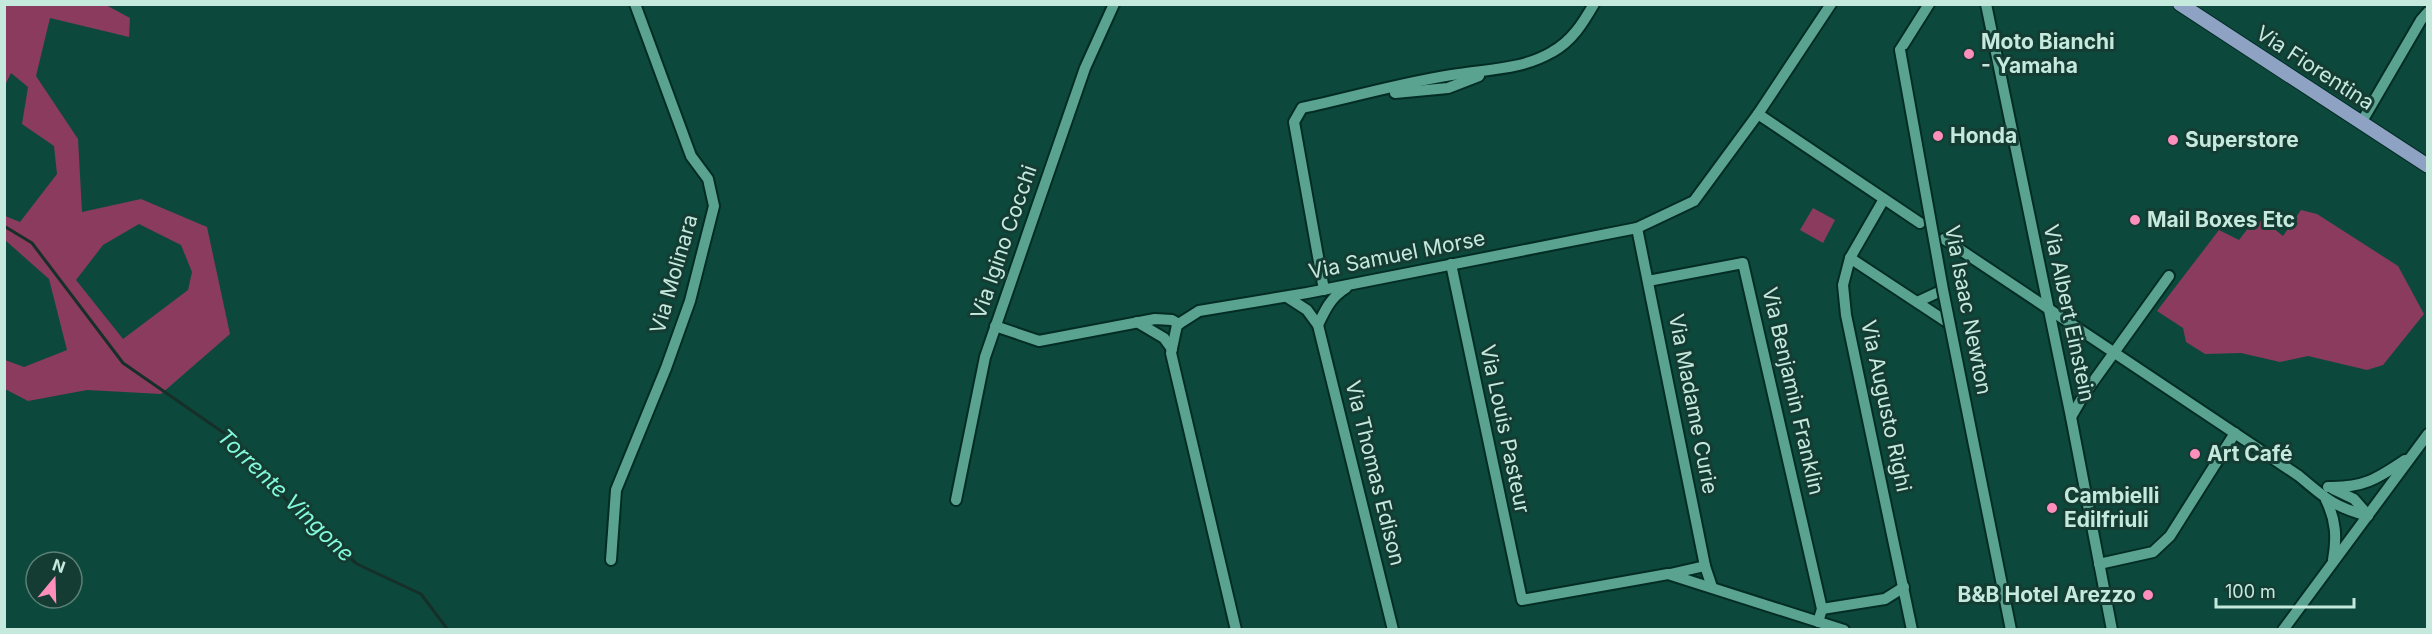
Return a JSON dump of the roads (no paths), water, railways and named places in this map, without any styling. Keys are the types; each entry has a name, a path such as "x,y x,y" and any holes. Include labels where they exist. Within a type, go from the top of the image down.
{"main road":[{"name":"Via Fiorentina","path":"2180,4 2427,166"}],"street":[{"name":"Via Molinara","path":"611,560 616,490 666,368 690,301 714,206 708,179 691,156 635,4"},
{"name":"Via Igino Cocchi","path":"956,500 985,357 1085,68 1114,4"},
{"path":"1326,306 1316,292 1293,122 1302,108 1368,94 1448,88 1489,72 1530,63 1569,41 1594,4"},
{"name":"Via Samuel Morse","path":"1177,329 1199,310 1316,292 1636,228 1694,201 1758,114 1831,4"},
{"name":"Via Isaac Newton","path":"1929,4 1900,50 1943,290 2012,630"},
{"name":"Via Albert Einstein","path":"1986,4 2071,417 2112,630"},
{"path":"2361,123 2427,12"},
{"path":"1758,114 1920,223"},
{"name":"Via Augusto Righi","path":"1884,199 1850,258 1843,285 1846,315 1912,630"},
{"name":"Via Madame Curie","path":"1636,228 1705,566 1712,587"},
{"path":"1944,239 2299,476 2327,493 2354,499 2368,516"},
{"path":"1850,258 1950,324"},
{"name":"Via Benjamin Franklin","path":"1648,281 1743,263 1822,609 1818,622"},
{"name":"Via Louis Pasteur","path":"1452,264 1522,600 1668,574"},
{"path":"2071,417 2085,393 2169,276"},
{"path":"1318,325 1326,306 1339,292 1353,284"},
{"path":"1917,302 1943,290"},
{"path":"1307,310 1316,292"},
{"path":"1287,297 1307,310 1318,325"},
{"path":"995,326 1039,341 1199,310"},
{"path":"1155,319 1172,320 1177,329 1172,349"},
{"path":"1137,321 1177,329"},
{"path":"1137,321 1164,338 1172,349 1236,630"},
{"name":"Via Thomas Edison","path":"1318,325 1393,630"},
{"path":"2099,564 2153,552 2170,536 2235,433"},
{"path":"2283,630 2427,434"},
{"path":"2327,493 2351,488 2380,477 2412,455"},
{"path":"2327,493 2334,516 2337,541 2333,563"},
{"path":"1668,574 1705,566"},
{"path":"1668,574 1844,630"},
{"path":"1822,609 1886,599 1904,587"}],"waterway":[{"name":"Torrente Vingone","path":"4,226 32,243 123,363 234,440 296,511 357,564 421,594 448,630"}],"place":[{"name":"Moto Bianchi - Yamaha","path":"1969,54"},
{"name":"Honda","path":"1938,136"},
{"name":"Superstore","path":"2173,140"},
{"name":"Mail Boxes Etc","path":"2135,220"},
{"name":"Art Café","path":"2195,454"},
{"name":"Cambielli Edilfriuli","path":"2052,508"},
{"name":"B&B Hotel Arezzo","path":"2148,595"}]}
